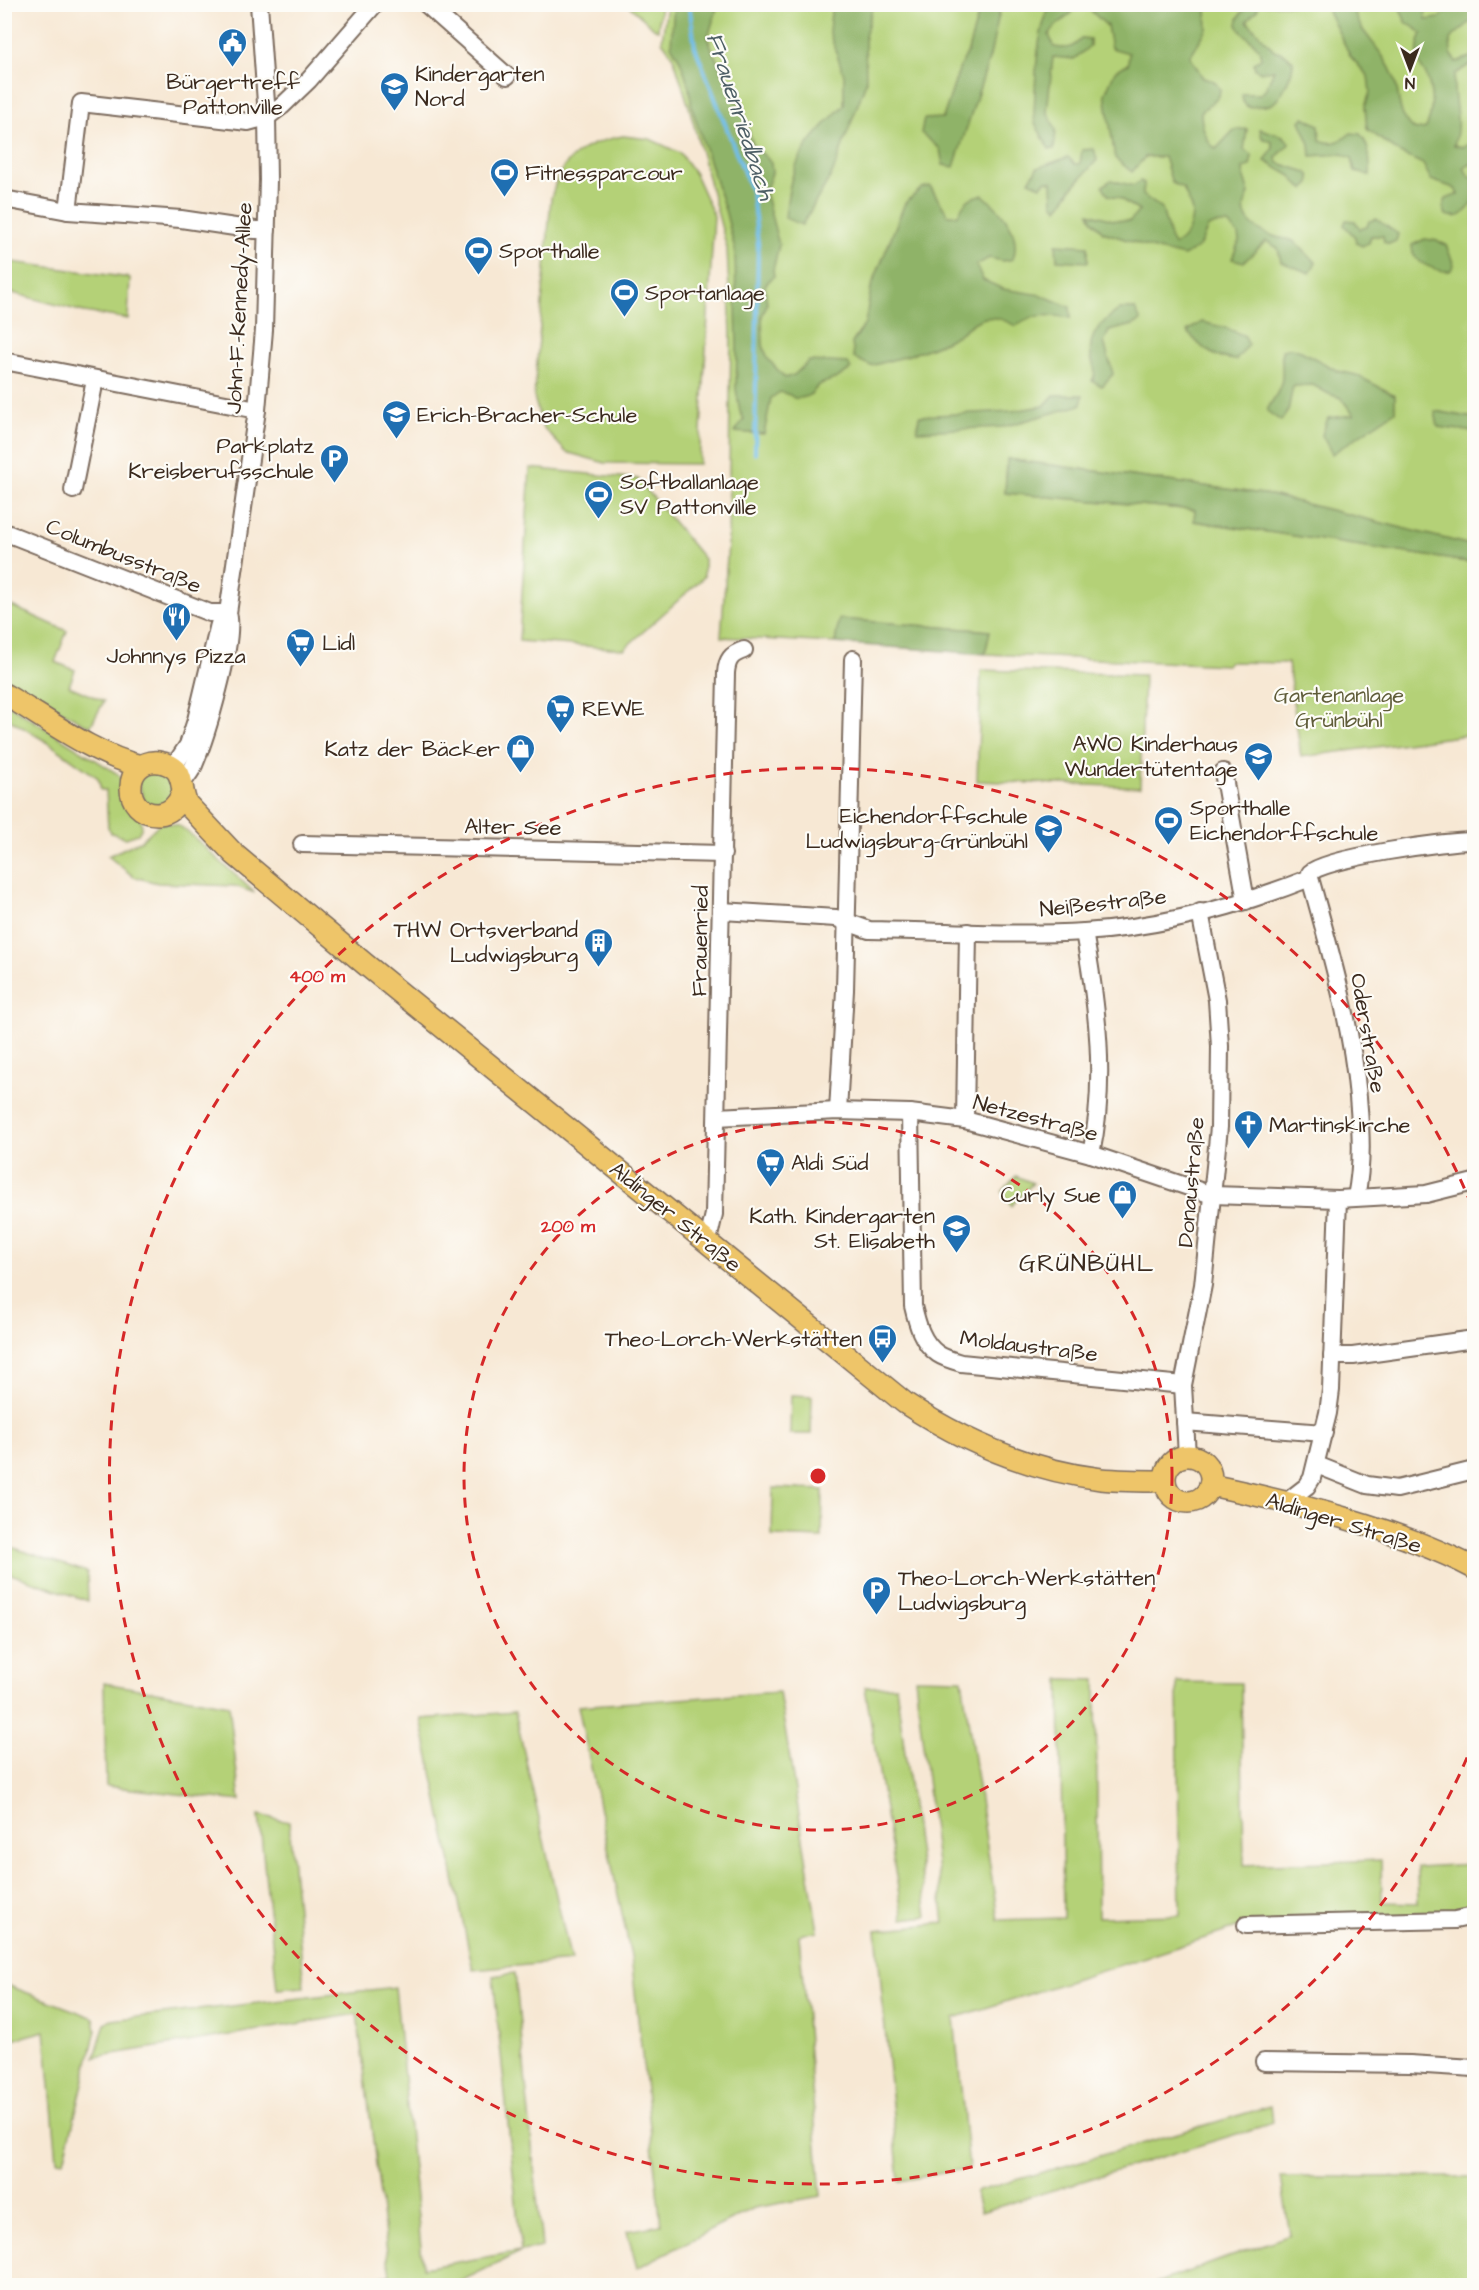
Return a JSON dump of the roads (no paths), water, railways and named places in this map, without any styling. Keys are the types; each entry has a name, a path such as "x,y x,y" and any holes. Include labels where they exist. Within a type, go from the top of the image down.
{"main road":[{"path":"4,694 90,745 126,763 141,766 155,762 169,765 180,777 178,796 157,814 142,810 135,804 130,787 121,774 90,745"},
{"path":"130,787 131,779 141,766"},
{"name":"Aldinger Straße","path":"178,796 234,854 365,964 905,1403 950,1431 1023,1461 1079,1476 1165,1481"},
{"path":"1187,1456 1194,1456 1206,1464 1209,1470 1210,1485 1201,1497 1186,1502 1170,1493 1165,1481 1168,1467 1180,1457 1187,1456"},
{"name":"Aldinger Straße","path":"1210,1485 1286,1503 1385,1531 1452,1556 1474,1568"}],"street":[{"name":"John-F.-Kennedy-Allee","path":"178,796 194,767 210,723 231,629 228,613 257,410 264,330 267,230 267,117 259,4"},
{"path":"68,211 81,103 248,122 267,117 309,80 375,4"},
{"path":"426,4 507,76"},
{"path":"4,199 68,211 181,219 267,230"},
{"path":"4,362 257,410"},
{"path":"73,490 94,380"},
{"name":"Columbusstraße","path":"4,532 210,613 228,613"},
{"name":"John-F.-Kennedy-Allee","path":"169,765 178,760 188,745 220,621 228,613"},
{"name":"Frauenried","path":"708,1241 714,1214 726,673 728,660 736,652 744,650"},
{"path":"838,1111 845,990 853,658"},
{"path":"1223,772 1246,901"},
{"name":"Neißestraße","path":"722,911 836,918 869,930 1084,932 1143,925 1246,901 1310,878 1310,873 1315,868 1411,848 1474,841"},
{"name":"Alter See","path":"302,844 723,854"},
{"name":"Oderstraße","path":"1310,878 1343,996 1354,1055 1362,1143 1361,1172 1356,1197"},
{"name":"Donaustraße","path":"1187,1456 1183,1385 1203,1285 1219,1127 1220,1046 1217,1000 1200,912"},
{"path":"965,1120 968,932"},
{"path":"1084,932 1093,982 1098,1036 1097,1130 1091,1154"},
{"name":"Netzestraße","path":"717,1117 838,1111 910,1113 965,1120 1091,1154 1212,1195 1338,1199"},
{"name":"Moldaustraße","path":"910,1113 913,1306 918,1325 927,1343 938,1354 961,1363 1183,1385"},
{"path":"1286,1503 1307,1486 1317,1465 1331,1390 1338,1199 1426,1194 1474,1182"},
{"path":"1332,1356 1379,1353 1474,1340"},
{"path":"1185,1422 1323,1433"},
{"path":"1317,1465 1367,1485 1397,1490 1474,1470"},
{"path":"1246,1925 1455,1920 1474,1916"},
{"path":"1264,2062 1410,2064 1474,2068"}],"waterway":[{"name":"Frauenriedbach","path":"689,4 695,47 752,193 758,243 755,454"}],"place":[{"name":"Bürgertreff Pattonville","path":"233,68"},
{"name":"Kindergarten Nord","path":"394,112"},
{"name":"Fitnessparcour","path":"504,198"},
{"name":"Sporthalle","path":"478,276"},
{"name":"Sportanlage","path":"624,318"},
{"name":"Erich-Bracher-Schule","path":"396,440"},
{"name":"Parkplatz Kreisberufsschule","path":"335,484"},
{"name":"Softballanlage SV Pattonville","path":"599,520"},
{"name":"Johnnys Pizza","path":"176,642"},
{"name":"Lidl","path":"301,668"},
{"name":"REWE","path":"561,734"},
{"name":"Katz der Bäcker","path":"521,774"},
{"name":"AWO Kinderhaus Wundertütentage","path":"1259,782"},
{"name":"Sporthalle Eichendorffschule","path":"1169,846"},
{"name":"Eichendorffschule Ludwigsburg-Grünbühl","path":"1049,854"},
{"name":"THW Ortsverband Ludwigsburg","path":"599,968"},
{"name":"Martinskirche","path":"1248,1150"},
{"name":"Aldi Süd","path":"770,1188"},
{"name":"Curly Sue","path":"1122,1220"},
{"name":"Kath. Kindergarten St. Elisabeth","path":"956,1254"},
{"name":"Theo-Lorch-Werkstätten","path":"883,1364"},
{"name":"Theo-Lorch-Werkstätten Ludwigsburg","path":"877,1616"}],"district":[{"name":"GRÜNBÜHL","path":"1087,1263"}],"park label":[{"name":"Gartenanlage Grünbühl","path":"1339,706"}]}
